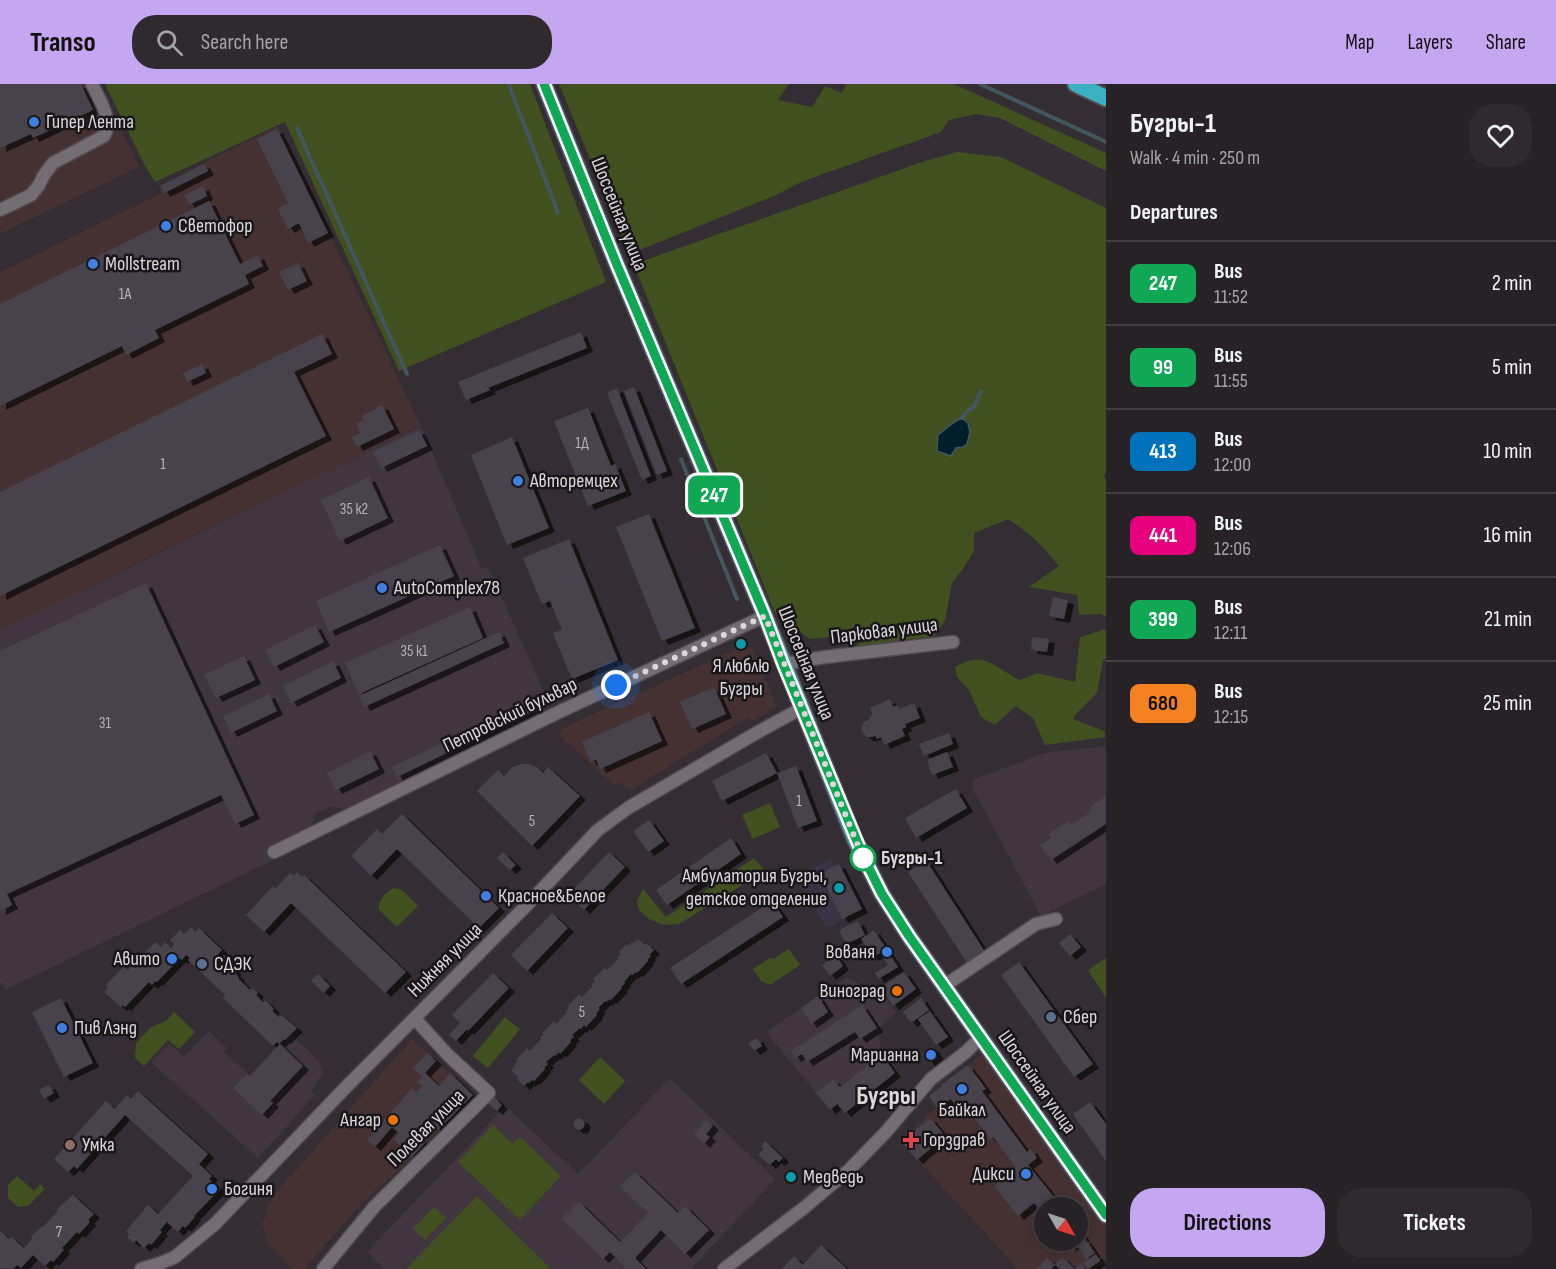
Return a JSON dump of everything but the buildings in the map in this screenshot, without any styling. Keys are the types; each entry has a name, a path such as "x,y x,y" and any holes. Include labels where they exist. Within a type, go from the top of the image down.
{"highway":[{"path":"1076,84 1106,98"}],"main road":[{"name":"Шоссейная улица","path":"544,84 617,265 765,616 855,840 882,894 909,936 1106,1215"}],"street":[{"path":"0,210 31,195 53,163 104,136 108,131 108,121 92,84"},
{"name":"Петровский бульвар","path":"274,852 561,711 765,616"},
{"name":"Парковая улица","path":"783,664 953,642"},
{"name":"Нижняя улица","path":"141,1269 175,1257 215,1224 598,830 627,808 802,708"},
{"path":"944,986 1036,924 1056,919"},
{"name":"Полевая улица","path":"323,1269 374,1208 489,1093 448,1055 415,1019"},
{"path":"724,1269 849,1170 885,1133 931,1079 966,1052 981,1037"}],"shaded area":[{"path":"0,84 100,84 139,167 0,234"},
{"path":"278,126 421,426 0,630 0,272 161,193 158,186"},
{"path":"421,426 482,569 486,567 493,577 543,690 540,713 344,809 333,806 315,814 313,824 271,845 277,858 5,990 0,983 0,630"},
{"path":"745,645 752,648 777,706 753,721 749,717 631,790 619,783 614,785 559,735 563,728"},
{"path":"1106,746 1106,884 1041,916 972,787 975,779 1045,753"},
{"path":"831,859 835,866 839,864 862,909 826,928 798,878 800,874"},
{"path":"847,977 864,987 867,992 877,987 896,1013 878,1028 881,1054 840,1087 833,1079 816,1093 766,1032"},
{"path":"209,1031 227,1048 224,1052 250,1076 291,1034 319,1061 322,1072 311,1091 315,1095 258,1158 151,1062 169,1044 184,1057"},
{"path":"412,1039 473,1095 365,1200 304,1269 293,1269 269,1245 265,1237 263,1223 268,1205 278,1190"},
{"path":"985,1053 1085,1197 1034,1197 1034,1251 1088,1251 1088,1201 1106,1227 1106,1259 1097,1269 1017,1269 900,1141 936,1108 929,1096 942,1087 941,1085"},
{"path":"670,1078 775,1179 691,1269 384,1269 367,1252 506,1106 578,1174"}],"green space":[{"path":"105,84 530,84 606,282 399,371 285,122 155,182"},
{"path":"559,84 789,84 778,100 812,107 825,86 842,93 846,84 954,84 1106,153 1106,171 1000,118 976,114 949,120 941,132 801,182 774,196 632,253 628,251"},
{"path":"957,152 1001,157 1106,208 1106,471 1104,477 1106,478 1106,617 1101,614 1079,615 1077,595 1029,587 1059,566 1036,540 1008,519 974,533 974,551 952,583 945,621 934,636 858,646 856,626 837,636 810,639 775,613 636,270 640,262 925,161"},
{"path":"1106,629 1106,659 1103,660 1097,693 1073,719 1104,731 1106,737 1045,745 1033,718 1016,706 995,725 981,717 969,690 957,677 955,667 965,662 982,660 1020,680 1037,673 1075,682 1080,637"},
{"path":"770,803 780,827 753,839 742,815"},
{"path":"754,858 765,871 679,924 664,925 649,919 638,908 637,901 643,889 666,917"},
{"path":"394,888 402,890 418,906 397,927 379,910 379,903 383,897"},
{"path":"789,949 800,965 770,985 761,981 753,969"},
{"path":"1106,958 1106,998 1088,970"},
{"path":"174,1012 195,1032 179,1049 168,1040 144,1066 135,1058 136,1043 151,1027 166,1021"},
{"path":"505,1017 520,1029 488,1068 473,1056"},
{"path":"600,1057 625,1081 604,1104 579,1080"},
{"path":"493,1125 513,1144 520,1137 561,1176 520,1220 458,1162"},
{"path":"17,1176 34,1191 40,1184 45,1189 28,1206 18,1207 8,1198 8,1185"},
{"path":"477,1196 551,1269 406,1269"},
{"path":"434,1207 446,1218 425,1240 413,1229"}],"water":[{"path":"962,418 968,423 970,432 967,444 956,448 951,456 937,451 938,435"}],"waterway":[{"path":"980,84 1106,142"},
{"path":"509,85 558,213"},
{"path":"297,128 407,374"},
{"path":"962,418 968,410 974,407 981,391"},
{"path":"681,459 737,599"}],"bus line":[{"name":"247","path":"544,84 617,265 765,616 855,840 882,894 909,936 1106,1215"}],"place":[{"name":"Гипер Лента","path":"34,122"},
{"name":"Светофор","path":"166,226"},
{"name":"Mollstream","path":"93,264"},
{"name":"Авторемцех","path":"518,481"},
{"name":"AutoComplex78","path":"382,588"},
{"name":"Я люблю Бугры","path":"741,644"},
{"name":"Бугры-1","path":"863,858"},
{"name":"Амбулатория Бугры, детское отделение","path":"839,888"},
{"name":"Красное&Белое","path":"486,896"},
{"name":"Вованя","path":"887,952"},
{"name":"Авито","path":"172,959"},
{"name":"СДЭК","path":"202,964"},
{"name":"Виноград","path":"897,991"},
{"name":"Сбер","path":"1051,1017"},
{"name":"Пив Лэнд","path":"62,1028"},
{"name":"Марианна","path":"931,1055"},
{"name":"Байкал","path":"962,1089"},
{"name":"Ангар","path":"393,1120"},
{"name":"Горздрав","path":"911,1140"},
{"name":"Умка","path":"70,1145"},
{"name":"Дикси","path":"1026,1174"},
{"name":"Медведь","path":"791,1177"},
{"name":"Богиня","path":"212,1189"}],"district":[{"name":"Бугры","path":"886,1096"}],"route":[{"path":"616,685 765,616 863,858"}]}
